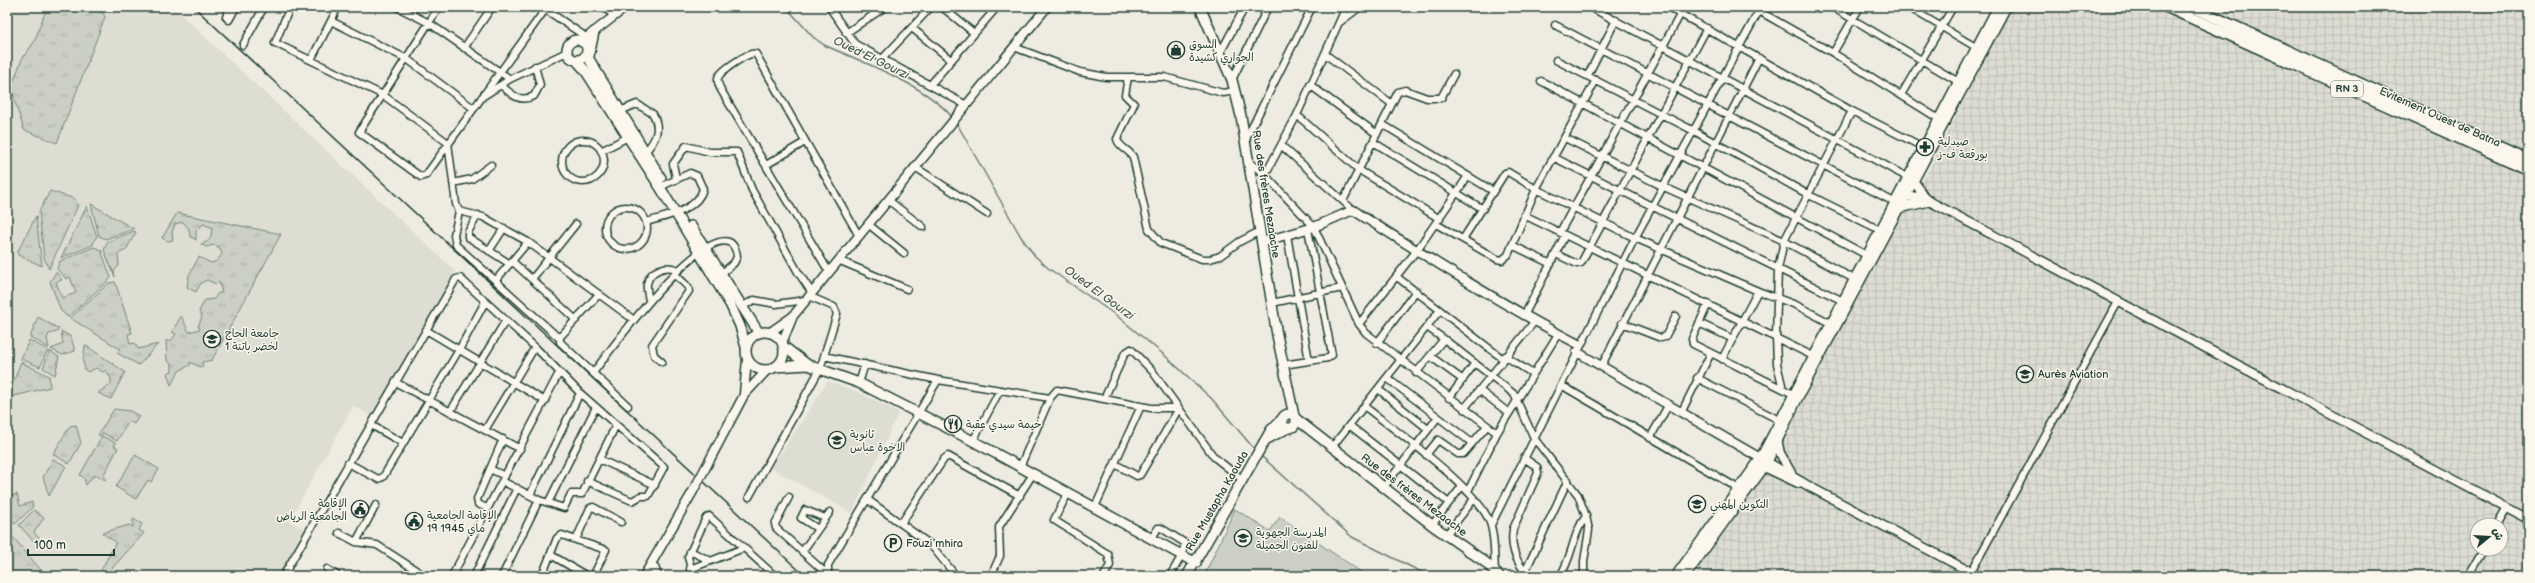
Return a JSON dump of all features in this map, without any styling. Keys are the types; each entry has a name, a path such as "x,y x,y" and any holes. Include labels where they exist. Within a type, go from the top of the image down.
{"highway":[{"name":"Evitement Ouest de Batna","path":"2167,7 2266,47 2528,160"},
{"name":"Evitement Ouest de Batna","path":"2192,7 2266,47 2528,169"}],"main road":[{"path":"1980,50 1998,7"},
{"path":"1762,462 1815,357 1870,257 1961,84 2006,7"},
{"name":"Rue des frères Mezaache","path":"1202,8 1219,55 1232,80 1246,140 1283,366 1289,417 1332,447 1497,574"},
{"path":"587,37 570,44 567,52 571,58 576,60 589,76 631,136 703,251 735,312 746,347 747,359 752,365 771,369 808,365"},
{"path":"587,37 588,58"},
{"path":"587,37 585,45 588,58 620,111 631,136 645,152 662,185"},
{"path":"576,60 588,58"},
{"path":"1815,357 1830,322 1845,302 1854,279 1870,257 1880,230 1897,205 1905,197 1923,147 1939,118 1961,84"},
{"path":"1897,205 1929,201"},
{"path":"703,251 721,274 759,333"},
{"path":"746,347 749,340 759,333 769,333 774,335 782,345 808,365 859,382 973,441 1196,562"},
{"path":"771,369 781,360 782,345"},
{"path":"1267,438 1289,428 1283,423 1289,417"},
{"name":"Rue Mustapha Kaouda","path":"1187,576 1267,438 1289,417"},
{"path":"1685,576 1777,439 1782,422"},
{"name":"Rue des frères Mezaache","path":"1289,428 1314,434"},
{"path":"1676,576 1743,491"}],"street":[{"path":"230,7 226,17 229,20 236,7"},
{"path":"243,45 264,7"},
{"path":"290,7 274,42 383,96 448,143 453,183 459,211 454,235 456,245 560,339 628,406"},
{"path":"311,60 338,7"},
{"path":"397,7 429,23 510,79"},
{"path":"439,7 359,132 421,177 426,175 498,72 546,8 587,37 626,7"},
{"path":"464,48 492,7"},
{"path":"603,7 614,15"},
{"path":"829,7 846,33 859,46 931,84 966,105"},
{"path":"846,33 885,7"},
{"path":"883,58 931,7"},
{"path":"942,7 974,33"},
{"path":"931,84 997,7"},
{"path":"769,333 793,316 1046,7"},
{"path":"1219,55 1245,7"},
{"path":"1232,80 1268,7"},
{"path":"1246,140 1312,7"},
{"path":"1265,175 1282,146 1297,115 1346,7"},
{"path":"1339,23 1360,7"},
{"path":"1590,7 1911,179 1921,196 1929,201 2118,302 2297,394 2528,519"},
{"path":"1668,7 1852,111 1923,147"},
{"path":"1832,7 1922,59 1961,84"},
{"path":"1833,53 1860,7"},
{"path":"1908,7 1980,50"},
{"path":"1919,13 1922,7"},
{"path":"1902,95 1953,7"},
{"path":"1491,525 1652,207 1760,9 1939,118"},
{"path":"1524,316 1556,254 1573,208 1661,46 1680,15"},
{"path":"1588,75 1616,20"},
{"path":"331,21 407,59 473,108"},
{"path":"1555,24 1897,205"},
{"path":"912,28 951,60"},
{"path":"1556,254 1580,264 1604,223 1674,87 1690,61 1707,28"},
{"path":"1014,47 1080,72 1106,77 1164,77 1224,93 1235,91"},
{"path":"479,99 510,79 567,52"},
{"path":"829,272 721,90 718,80 720,74 749,54 756,54 804,142 859,236"},
{"path":"1325,54 1392,104"},
{"path":"1602,365 1675,218 1703,167 1741,89 1759,58"},
{"path":"1556,60 1588,75 1694,131 1714,144 1809,195 1880,230"},
{"path":"502,85 517,98 523,100 534,96 540,85 535,66"},
{"path":"1343,200 1398,92 1404,90 1427,98 1441,98 1454,74"},
{"path":"1128,77 1125,95 1134,104 1116,138 1120,145 1129,151 1133,157 1149,229 1156,240 1202,259 1210,259 1220,256 1239,242 1260,231"},
{"path":"1297,115 1359,170 1463,240 1502,260 1508,255 1536,189 1596,80"},
{"path":"1540,81 1870,257"},
{"path":"1310,85 1377,134"},
{"path":"620,111 637,104 653,114 658,130 653,143 645,152"},
{"path":"1783,389 1777,364 1776,296 1778,269 1784,241 1852,111"},
{"path":"1382,124 1493,191"},
{"path":"601,151 631,136"},
{"path":"1565,138 1687,198 1784,241 1854,279"},
{"path":"588,141 596,145 601,151 604,160 603,168 598,176 591,180 578,182 565,171 563,154 568,147 575,142 588,141"},
{"path":"766,165 804,142"},
{"path":"1373,142 1483,209"},
{"path":"676,178 673,164 686,146 710,152 737,152 752,190 798,272 809,296"},
{"path":"1282,146 1353,210 1524,316 1558,334 1602,365 1682,411 1762,462 1971,572"},
{"path":"1553,157 1592,175 1652,207 1845,302"},
{"path":"1249,162 1265,175 1311,228 1359,324 1377,343 1497,433"},
{"path":"453,183 472,179 491,165"},
{"path":"915,167 987,214"},
{"path":"1463,240 1506,172 1573,208 1636,238 1758,291 1776,296 1830,322"},
{"path":"646,222 679,212 697,200 703,186 694,174 687,173 662,185"},
{"path":"1359,324 1418,250 1468,176"},
{"path":"1905,197 1921,196"},
{"path":"888,200 923,227"},
{"path":"626,206 635,208 642,214 646,222 647,231 644,239 634,248 625,250 617,247 610,242 605,234 606,221 610,213 618,208 626,206"},
{"path":"1262,242 1311,228 1353,210"},
{"path":"459,211 478,215 528,242 634,320"},
{"path":"478,215 468,235 489,251 512,263 532,279 576,320"},
{"path":"1524,215 1622,265 1742,320 1815,357"},
{"path":"532,279 576,224"},
{"path":"868,224 904,253"},
{"path":"489,251 504,228"},
{"path":"1283,366 1332,355 1311,228"},
{"path":"1287,235 1309,361"},
{"path":"593,373 649,300 676,272 703,251 722,241 733,245 737,254 736,260 721,274"},
{"path":"496,280 512,263 528,242"},
{"path":"1512,245 1551,264"},
{"path":"838,260 907,289"},
{"path":"649,300 647,284 652,274 666,267 676,272 688,287 689,291 652,345 654,355 662,362"},
{"path":"1397,277 1504,358 1533,374"},
{"path":"283,576 456,279 460,278 535,347 580,393 663,466 648,497 641,496 632,502 587,481"},
{"path":"1272,303 1299,299 1342,288"},
{"path":"1377,343 1416,291"},
{"path":"1722,358 1758,291"},
{"path":"560,339 599,294"},
{"path":"741,307 754,300 776,304 809,296 834,307 837,311 820,369 749,497"},
{"path":"348,463 378,479 382,478 459,350 485,302"},
{"path":"1960,576 1971,572 2118,302"},
{"path":"1708,304 1691,341 1795,395"},
{"path":"1332,447 1440,310"},
{"path":"782,345 793,316"},
{"path":"1622,323 1662,338 1665,337 1676,316"},
{"path":"450,412 506,320"},
{"path":"1464,409 1534,322"},
{"path":"1699,323 1733,339"},
{"path":"1427,327 1510,390 1517,400 1534,438 1568,480 1586,516 1589,530 1584,561 1584,576"},
{"path":"426,330 545,401"},
{"path":"1468,491 1497,433 1558,334"},
{"path":"1416,373 1444,339"},
{"path":"485,430 535,347"},
{"path":"1104,399 1125,353 1131,349 1153,372 1214,457 1243,480"},
{"path":"1682,411 1711,352"},
{"path":"824,356 938,380 1050,398"},
{"path":"1430,356 1463,380"},
{"path":"744,395 747,359"},
{"path":"1449,398 1476,363"},
{"path":"859,382 865,364"},
{"path":"647,575 661,544 667,537 692,493 744,395 771,369"},
{"path":"452,576 559,373"},
{"path":"1387,378 1472,443"},
{"path":"1697,378 1782,422"},
{"path":"828,575 828,565 920,414 938,380"},
{"path":"395,382 428,401 520,448"},
{"path":"1561,385 1743,491"},
{"path":"1378,389 1428,429"},
{"path":"973,441 1000,390"},
{"path":"1020,467 1050,398 1054,392 1059,390 1141,406 1179,409"},
{"path":"1479,390 1509,413"},
{"path":"530,495 580,393"},
{"path":"1650,438 1669,404"},
{"path":"1095,507 1141,406"},
{"path":"1364,406 1426,455 1468,491 1474,498 1491,525 1497,574"},
{"path":"548,503 596,407"},
{"path":"1114,464 1137,476 1140,475 1179,409"},
{"path":"1384,487 1438,416"},
{"path":"371,425 403,443"},
{"path":"490,469 517,488 539,500 564,508 570,495 582,494 587,481 616,425"},
{"path":"1349,425 1449,503"},
{"path":"1426,455 1437,440 1460,454 1487,426"},
{"path":"487,508 478,504 477,499 503,439"},
{"path":"1777,439 1782,458 1793,475"},
{"path":"902,522 944,459 948,456 1020,496"},
{"path":"1524,458 1538,471 1512,533 1515,558 1527,574 1568,480"},
{"path":"599,459 654,485"},
{"path":"1762,462 1793,475 1812,488"},
{"path":"991,576 1000,556 999,527 1033,474"},
{"path":"1432,525 1462,486"},
{"path":"474,576 517,488"},
{"path":"1068,493 1054,520 1108,554 1110,565 1104,576"},
{"path":"789,497 775,524 778,531 828,575"},
{"path":"1446,535 1474,498"},
{"path":"502,576 539,500"},
{"path":"868,500 902,522 931,545 956,576"},
{"path":"356,542 376,504"},
{"path":"576,540 591,507 621,522"},
{"path":"2502,517 2507,508"},
{"path":"818,530 801,518 805,510 826,518"},
{"path":"802,552 830,512"},
{"path":"693,576 688,560 690,551 706,518 709,516 775,576"},
{"path":"1560,576 1572,553 1578,529 1586,516"},
{"path":"1152,538 1160,528 1181,539 1185,546 1182,555 1170,576"},
{"path":"339,533 356,542 377,545 425,576"},
{"path":"542,576 557,538 562,535 606,550 593,576"},
{"path":"647,575 654,567 666,546 667,537"},
{"path":"690,569 744,548"},
{"path":"690,551 711,561"},
{"path":"550,555 588,576"},
{"path":"2468,576 2479,557"},
{"path":"654,567 656,576"},
{"path":"327,569 335,575"}],"shaded area":[{"name":"جامعة الحاج لخضر باتنة 1","path":"7,7 173,7 455,271 372,416 353,406 289,521 307,530 280,576 7,576"},
{"path":"2012,7 2528,7 2528,576 1692,576 1744,506 1789,428 1901,217 1929,169"},
{"name":"ثانوية الاخوة عباس","path":"828,381 858,392 899,412 852,513 771,468"}],"green space":[{"path":"47,7 91,7 103,13 105,17 57,143 24,130 14,99 12,85 22,59 34,42"},
{"path":"50,191 75,199 78,205 49,269 44,258 39,212"},
{"path":"91,204 134,229 106,239 99,236"},
{"path":"87,206 97,237 94,240 93,245 61,258"},
{"path":"177,213 281,234 212,360 202,362 203,367 190,362 190,365 179,371 171,385 167,373 172,371 172,364 167,361 167,340 170,342 176,334 172,332 181,316 189,332 200,329 198,326 202,317 199,311 205,300 214,299 218,293 222,293 219,282 216,284 207,280 201,283 196,292 187,287 189,275 199,257 211,263 217,261 222,254 220,248 214,245 206,247 201,244 208,241 213,228 203,224 196,231 196,240 190,236 189,229 183,222 175,224 172,233 173,240 168,241 162,238"},
{"path":"36,216 42,266 18,255 18,251"},
{"path":"134,231 136,232 126,250 118,254 119,266 114,271 115,277 104,250 107,242"},
{"path":"94,247 101,250 111,278 68,317 61,311 50,282 56,272 62,280 56,282 62,298 76,293 70,277 66,279 57,269 60,261"},
{"path":"115,282 132,333 128,334 130,344 135,343 138,349 158,344 139,365 117,353 120,349 70,318 109,283"},
{"path":"38,317 59,329 57,332 49,334 47,338 49,348 30,337"},
{"path":"61,331 71,337 75,351 62,355 51,349 63,344"},
{"path":"29,340 48,350 40,367 21,359"},
{"path":"85,345 125,372 111,399 98,393 111,384 111,379 106,370 103,372 96,368 88,372 85,370 83,361"},
{"path":"50,351 59,357 55,375 43,368"},
{"path":"21,362 49,376 50,387 7,398"},
{"path":"114,409 130,411 139,416 134,424 129,421 117,441 103,433 101,436 98,435"},
{"path":"76,425 81,443 69,464 53,454 70,426"},
{"path":"102,436 116,443 114,446 118,448 103,476 106,478 105,480 97,475 92,477 86,485 84,478 80,475"},
{"path":"135,455 159,469 151,482 148,480 136,499 116,487"},
{"path":"53,459 66,466 49,496 43,477"},
{"path":"17,494 20,506 32,502 33,507 15,524 7,514 7,497"},
{"path":"1235,509 1270,531 1280,517 1367,576 1204,576"},
{"path":"34,510 44,518 34,532 41,541 37,545 19,525"},
{"path":"133,519 142,524 139,530 144,533 105,576 98,576 116,542 102,533 129,525 133,527"},
{"path":"12,536 46,576 7,576 7,538"}],"waterway":[{"name":"Oued El Gourzi","path":"786,7 813,37 824,45 892,75 910,85 941,105 952,117"},
{"name":"Oued El Gourzi","path":"956,122 1021,237 1035,256 1048,268 1117,316 1162,353 1211,398 1256,451"},
{"name":"Oued El Gourzi","path":"1260,455 1352,537 1429,576"}],"railway":[{"path":"194,7 805,576"}],"place":[{"name":"السوق الجواري كشيدة","path":"1176,50"},
{"name":"صيدلية بورقعة ف-ز","path":"1925,147"},
{"name":"جامعة الحاج لخضر باتنة 1","path":"212,339"},
{"name":"Aurès Aviation","path":"2025,374"},
{"name":"خيمة سيدي عقبة","path":"953,424"},
{"name":"ثانوية الاخوة عباس","path":"837,440"},
{"name":"التكوين المهني","path":"1697,504"},
{"name":"الإقامة الجامعية الرياض","path":"360,509"},
{"name":"الإقامة الجامعية 19 ماي 1945","path":"414,521"},
{"name":"المدرسة الجهوية للفنون الجميلة","path":"1243,538"},
{"name":"Fouzi mhira","path":"893,543"}]}
